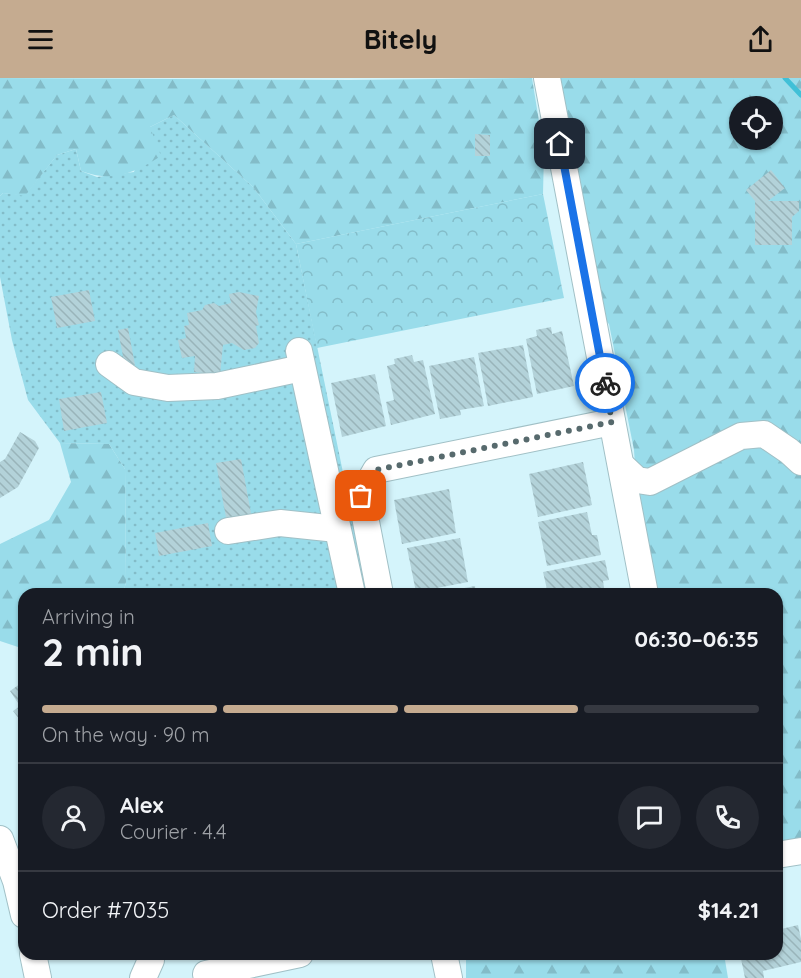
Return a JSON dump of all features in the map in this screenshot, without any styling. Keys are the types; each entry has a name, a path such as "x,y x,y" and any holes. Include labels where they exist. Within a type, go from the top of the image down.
{"street":[{"path":"547,78 644,588"},
{"path":"109,364 134,382 168,388 217,386 301,359 351,588"},
{"path":"379,588 361,496 376,470 612,422"},
{"path":"621,465 637,480 650,482 741,436 764,434 801,462"},
{"path":"228,531 280,523 338,529"},
{"path":"0,839 18,889"},
{"path":"783,854 801,851"},
{"path":"34,960 38,978"},
{"path":"143,978 146,976 151,960"},
{"path":"206,974 272,960"},
{"path":"445,960 449,978"}],"green space":[{"path":"0,78 349,80 532,78 544,152 543,194 296,244 253,187 174,115 150,127 161,156 142,167 113,176 81,171 76,149 57,155 25,196 3,193 0,196"},
{"path":"554,78 801,78 801,846 783,850 783,588 653,588 638,511 634,450 609,324 599,314"},
{"path":"174,115 253,187 296,244 367,588 124,588 125,469 109,444 60,443 28,400 12,340 0,277 0,196 3,193 25,195 57,155 76,149 81,171 97,177 134,172 150,127"},
{"path":"543,194 564,298 317,348 296,244"},
{"path":"60,443 109,444 125,469 124,588 18,588 18,647 0,641 0,544 49,520 71,482"},
{"path":"466,960 725,960 728,978 466,978"}],"building":[{"path":"475,134 490,135 490,156 475,156"},
{"path":"771,170 785,188 768,201 799,201 799,211 792,217 792,245 755,245 755,201 746,190"},
{"path":"89,290 95,321 57,328 51,297"},
{"path":"239,292 259,296 256,312 259,325 256,326 259,343 255,348 244,350 232,343 223,345 220,375 194,372 195,356 182,358 178,340 186,338 184,326 189,325 187,313 202,310 205,305 214,303 219,306 231,303 229,294"},
{"path":"551,327 552,334 562,331 574,386 537,394 526,339 537,336 536,330"},
{"path":"128,328 135,365 125,367 118,330"},
{"path":"523,345 533,397 488,406 478,353"},
{"path":"412,355 414,362 423,360 435,414 391,425 386,402 394,400 387,366 395,364 394,359"},
{"path":"474,357 484,406 460,410 461,415 440,419 429,366"},
{"path":"375,374 386,426 342,437 331,383"},
{"path":"101,392 107,423 64,431 59,399"},
{"path":"20,432 35,441 39,448 18,487 0,498 0,462 5,459"},
{"path":"241,459 252,519 227,523 216,463"},
{"path":"583,462 592,505 538,517 529,474"},
{"path":"449,489 456,533 402,544 394,500"},
{"path":"587,512 592,535 597,535 601,555 547,566 538,522"},
{"path":"208,523 212,546 159,556 155,533"},
{"path":"460,538 468,582 437,588 415,588 407,548"},
{"path":"605,560 609,580 603,581 604,588 547,588 543,572"},
{"path":"18,685 18,703 10,691"},
{"path":"18,707 18,717 13,711"},
{"path":"798,925 801,939 801,962 763,971 764,978 745,978 741,960 783,960 783,929"}],"waterway":[{"path":"785,78 801,95"}],"way so far":[{"path":"361,496 376,470 612,422 605,383"}],"route":[{"path":"560,144 605,383"}]}
